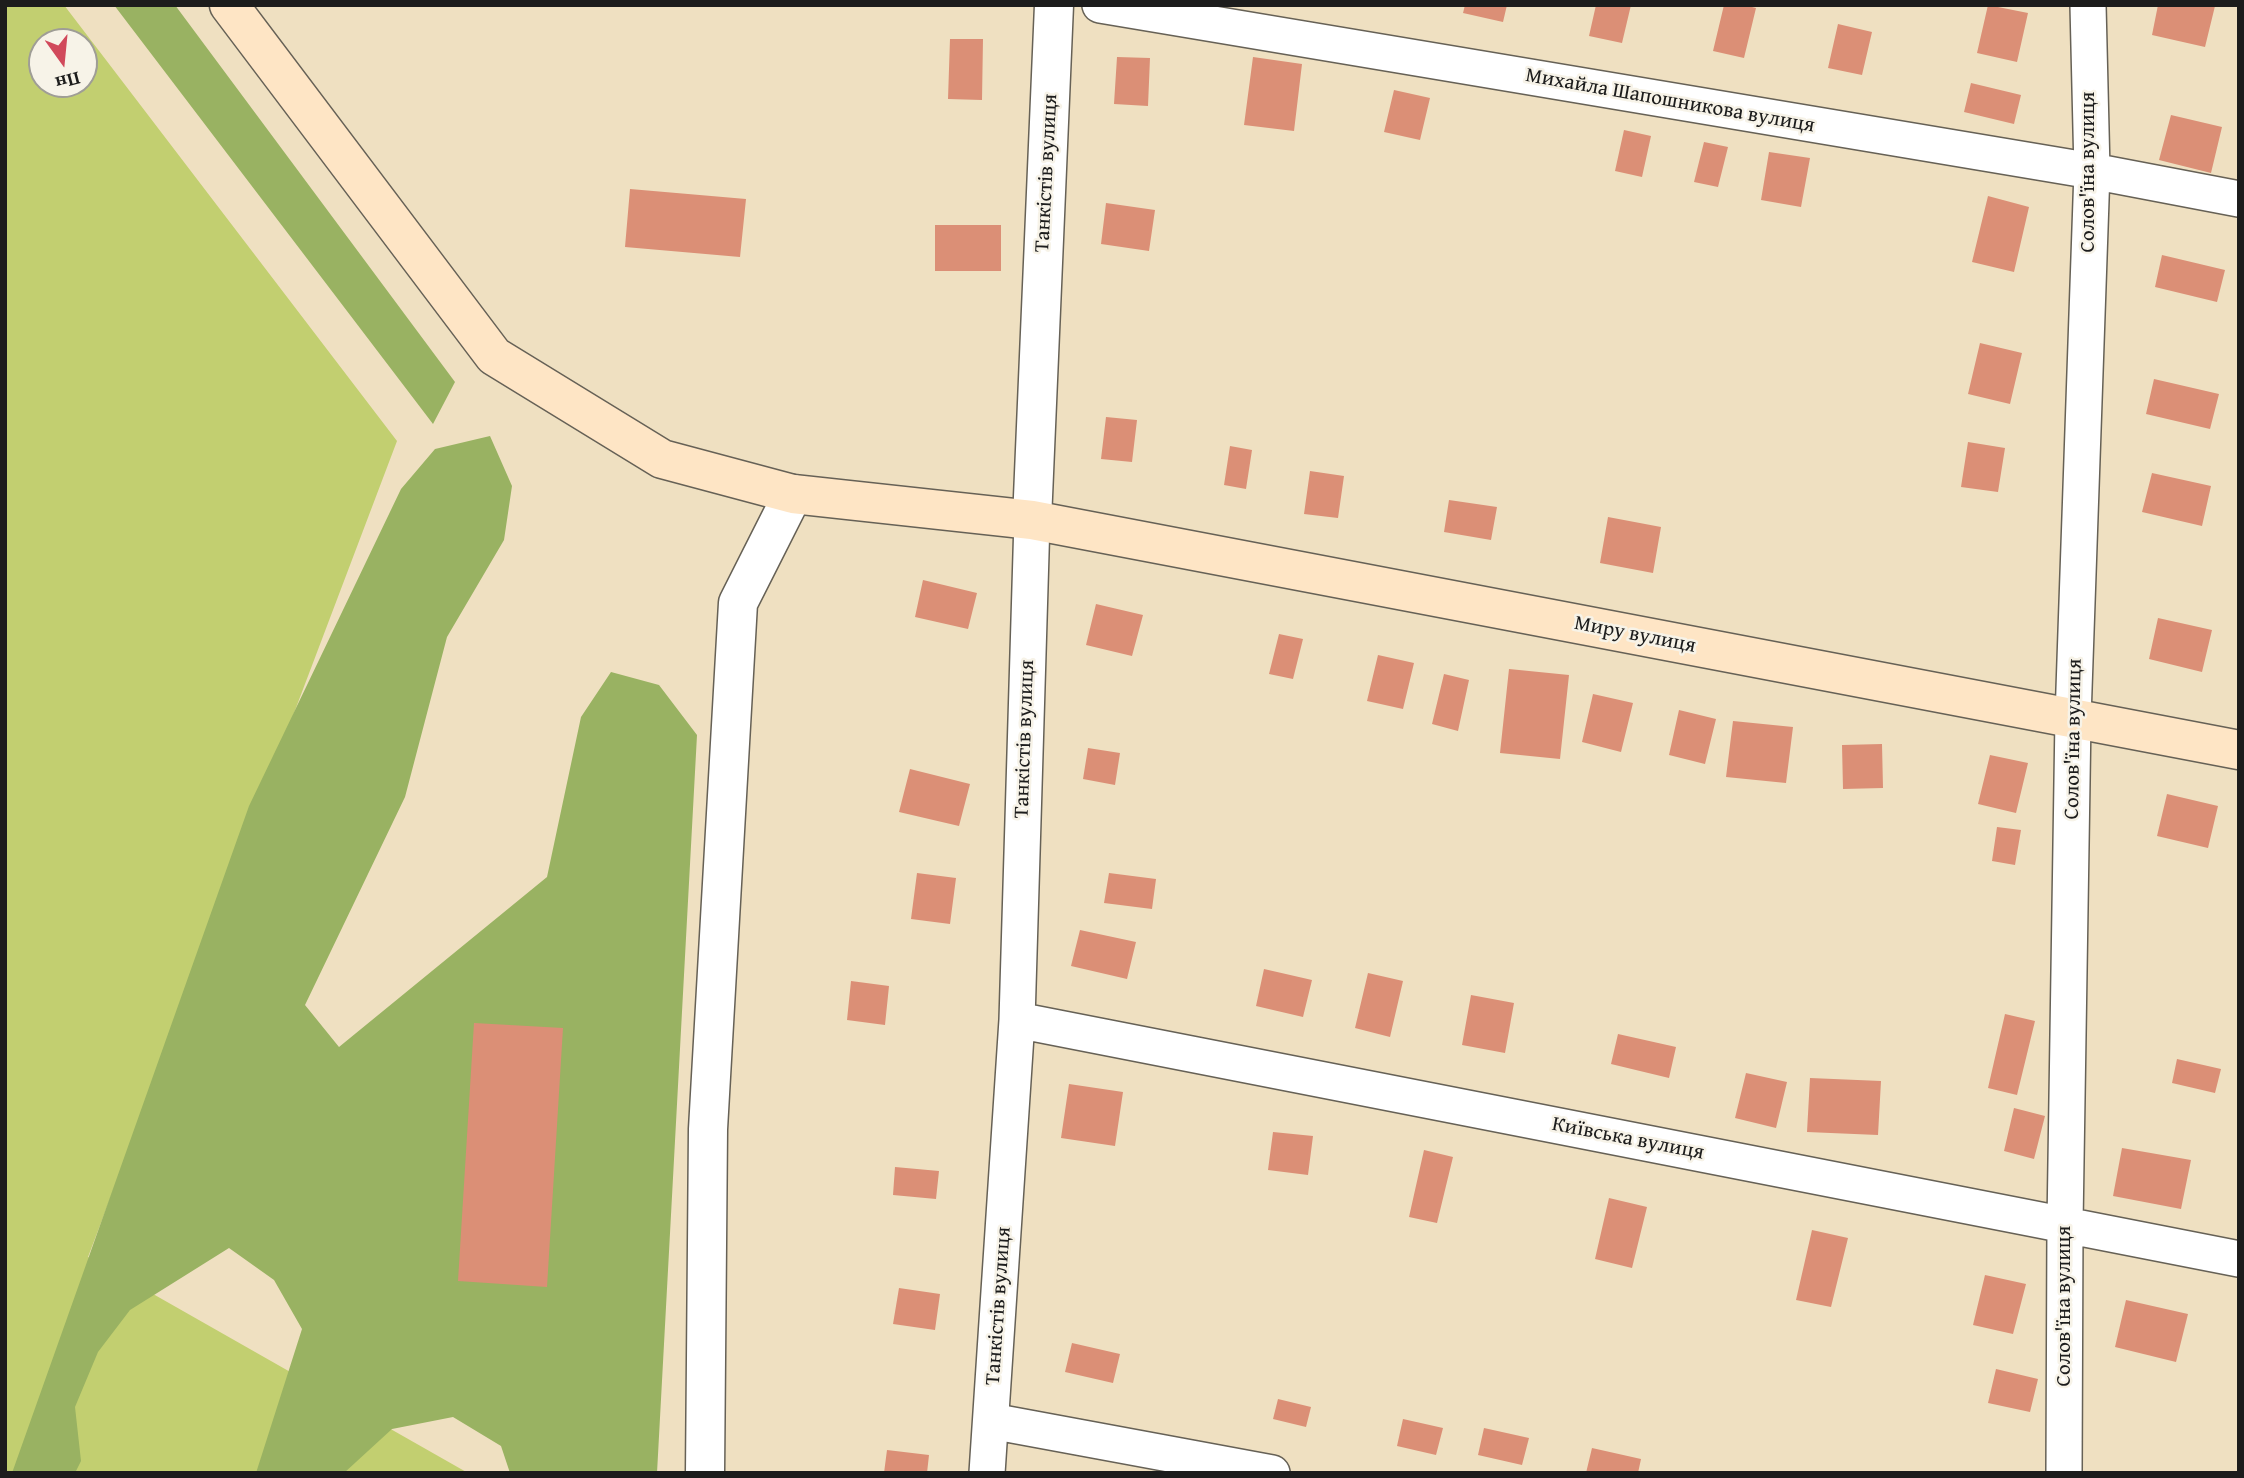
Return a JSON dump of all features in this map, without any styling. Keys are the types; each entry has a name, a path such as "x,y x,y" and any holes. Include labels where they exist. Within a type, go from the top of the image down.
{"main road":[{"name":"Миру вулиця","path":"229,5 494,356 662,460 793,494 1032,520 2239,750"}],"street":[{"name":"Танкістів вулиця","path":"987,1473 1017,1020 1032,520 1054,5"},
{"name":"Михайла Шапошникова вулиця","path":"1100,5 2092,171 2239,199"},
{"name":"Солов'їна вулиця","path":"2064,1473 2073,718 2092,171 2088,5"},
{"path":"705,1473 708,1129 738,603 793,494"},
{"name":"Київська вулиця","path":"1017,1020 2239,1259"},
{"path":"991,1421 1272,1473"}],"green space":[{"path":"5,5 64,5 82,28 28,28 28,98 98,98 98,50 397,441 88,1257 468,1473 5,1473"},
{"path":"114,5 175,5 455,382 433,424"},
{"path":"490,436 512,486 504,540 447,637 405,797 305,1005 339,1047 547,877 581,717 611,672 659,685 697,735 657,1473 510,1473 501,1446 453,1417 392,1429 344,1473 256,1473 302,1329 274,1280 229,1248 130,1310 98,1352 75,1407 81,1461 75,1473 12,1473 249,806 401,489 435,449"}],"building":[{"path":"1465,5 1507,5 1503,22 1463,13"},
{"path":"1596,5 1631,5 1622,43 1589,36"},
{"path":"1724,5 1756,8 1744,58 1713,51"},
{"path":"1988,5 2028,13 2017,62 1977,53"},
{"path":"2158,5 2215,6 2205,47 2152,35"},
{"path":"1838,24 1872,32 1862,75 1828,68"},
{"path":"950,39 983,39 982,100 948,99"},
{"path":"1117,57 1150,58 1148,106 1114,104"},
{"path":"1253,57 1302,64 1294,131 1244,125"},
{"path":"1971,83 2021,95 2014,124 1964,112"},
{"path":"1394,90 1430,98 1420,140 1384,132"},
{"path":"2171,115 2222,127 2211,173 2159,160"},
{"path":"1624,130 1651,136 1642,177 1615,171"},
{"path":"1704,142 1728,147 1718,187 1694,182"},
{"path":"1769,152 1810,158 1801,207 1761,200"},
{"path":"630,189 746,199 740,257 625,247"},
{"path":"1988,196 2029,207 2014,272 1972,262"},
{"path":"1106,203 1155,210 1149,251 1101,244"},
{"path":"935,225 1001,225 1001,271 935,271"},
{"path":"2162,255 2225,270 2217,302 2155,287"},
{"path":"1980,343 2022,353 2010,404 1968,394"},
{"path":"2154,379 2219,394 2210,429 2146,414"},
{"path":"1106,417 1137,420 1132,462 1101,459"},
{"path":"1968,442 2005,448 1998,492 1961,487"},
{"path":"1230,446 1252,450 1246,489 1224,485"},
{"path":"1310,471 1344,476 1338,518 1304,514"},
{"path":"2152,473 2211,486 2202,526 2142,512"},
{"path":"1449,500 1497,507 1491,540 1444,532"},
{"path":"1608,517 1661,527 1653,573 1600,563"},
{"path":"923,580 977,593 968,629 915,617"},
{"path":"1096,604 1143,615 1132,656 1086,645"},
{"path":"2158,618 2212,630 2202,672 2149,659"},
{"path":"1279,634 1303,639 1293,679 1269,674"},
{"path":"1378,655 1414,663 1403,709 1367,701"},
{"path":"1509,669 1569,675 1560,759 1500,753"},
{"path":"1444,674 1469,680 1458,731 1432,724"},
{"path":"1593,694 1633,703 1621,752 1582,742"},
{"path":"1679,710 1716,719 1705,764 1669,755"},
{"path":"1733,721 1793,727 1786,783 1726,777"},
{"path":"1882,744 1883,788 1843,789 1842,745"},
{"path":"1088,748 1120,753 1115,785 1083,779"},
{"path":"1990,755 2028,763 2016,813 1978,804"},
{"path":"910,769 970,784 959,826 899,812"},
{"path":"2167,794 2218,806 2208,848 2157,836"},
{"path":"1997,827 2021,830 2015,865 1992,861"},
{"path":"917,873 956,878 950,924 911,919"},
{"path":"1109,873 1156,879 1152,909 1104,903"},
{"path":"1080,930 1136,942 1127,979 1071,966"},
{"path":"1264,969 1312,980 1303,1017 1256,1006"},
{"path":"1368,973 1403,981 1390,1037 1355,1028"},
{"path":"851,981 889,986 885,1025 847,1020"},
{"path":"1471,995 1514,1003 1505,1053 1462,1045"},
{"path":"2005,1014 2035,1021 2017,1095 1988,1088"},
{"path":"474,1023 563,1028 547,1287 458,1281"},
{"path":"1618,1034 1676,1047 1669,1078 1611,1064"},
{"path":"2177,1059 2221,1069 2215,1093 2172,1083"},
{"path":"1746,1073 1787,1082 1776,1128 1735,1118"},
{"path":"1810,1078 1881,1081 1878,1135 1807,1132"},
{"path":"1069,1084 1123,1092 1115,1146 1061,1138"},
{"path":"2014,1108 2045,1116 2034,1159 2004,1151"},
{"path":"1273,1132 1313,1136 1308,1175 1268,1170"},
{"path":"2122,1148 2191,1160 2181,1209 2113,1196"},
{"path":"1424,1150 1453,1157 1437,1223 1409,1217"},
{"path":"895,1167 939,1171 936,1199 893,1195"},
{"path":"1609,1198 1647,1207 1632,1268 1595,1259"},
{"path":"1812,1230 1848,1238 1831,1307 1796,1300"},
{"path":"1985,1275 2026,1284 2013,1334 1973,1325"},
{"path":"899,1288 940,1294 935,1330 893,1324"},
{"path":"2126,1300 2188,1314 2176,1362 2115,1347"},
{"path":"1072,1343 1120,1354 1113,1383 1065,1372"},
{"path":"1996,1369 2038,1379 2030,1412 1988,1403"},
{"path":"1278,1399 1311,1407 1306,1427 1273,1419"},
{"path":"1403,1419 1443,1428 1436,1455 1397,1446"},
{"path":"1484,1428 1529,1438 1522,1465 1478,1455"},
{"path":"1592,1448 1641,1459 1638,1473 1586,1473"},
{"path":"887,1450 929,1455 927,1473 884,1473"}]}
